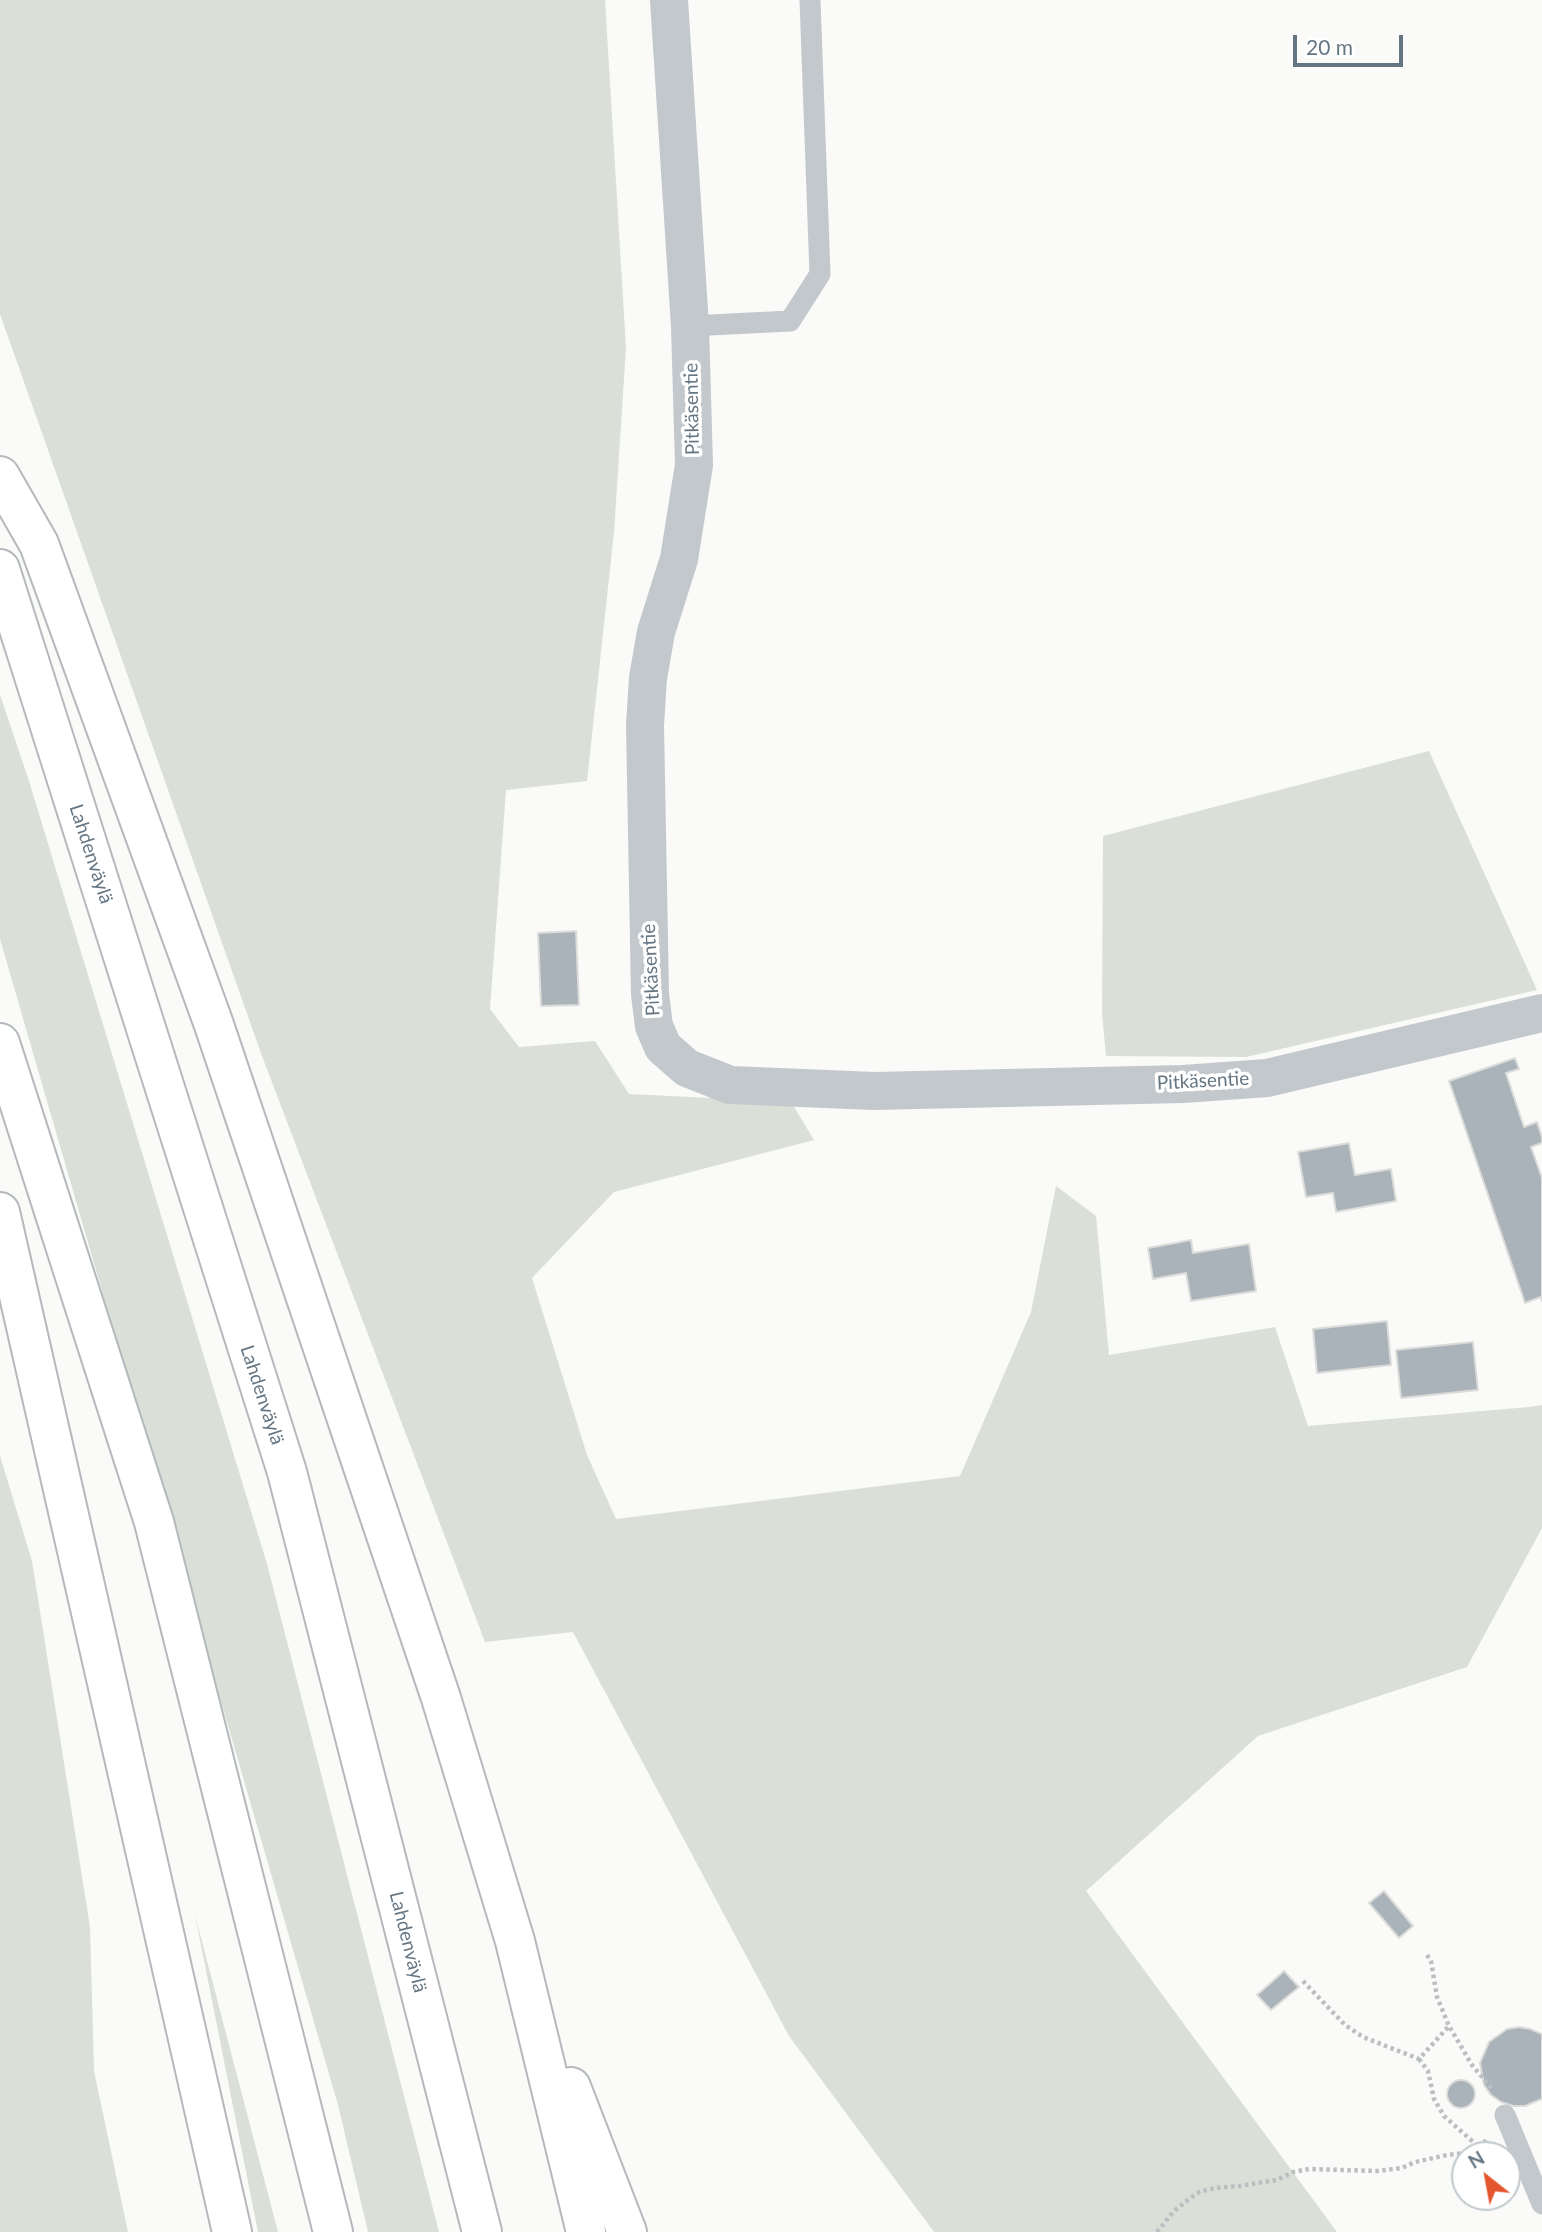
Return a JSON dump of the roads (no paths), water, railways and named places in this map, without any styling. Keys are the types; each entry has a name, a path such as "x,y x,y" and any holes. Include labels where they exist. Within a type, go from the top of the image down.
{"highway":[{"path":"0,476 39,544 208,1009 441,1698 515,1941 586,2232"},
{"name":"Lahdenväylä","path":"0,569 287,1472 482,2232"},
{"path":"0,1043 154,1522 333,2232"},
{"path":"0,1212 232,2232"},
{"path":"515,1941 627,2232"},
{"path":"211,2144 219,2232"}],"street":[{"name":"Pitkäsentie","path":"669,0 690,326 694,465 679,559 656,632 648,678 645,725 650,994 654,1026 663,1047 687,1068 730,1085 874,1091 1182,1084 1266,1078 1542,1013"}],"lane":[{"path":"690,326 790,321 820,274 810,0"},
{"path":"1505,2115 1542,2204"}]}
